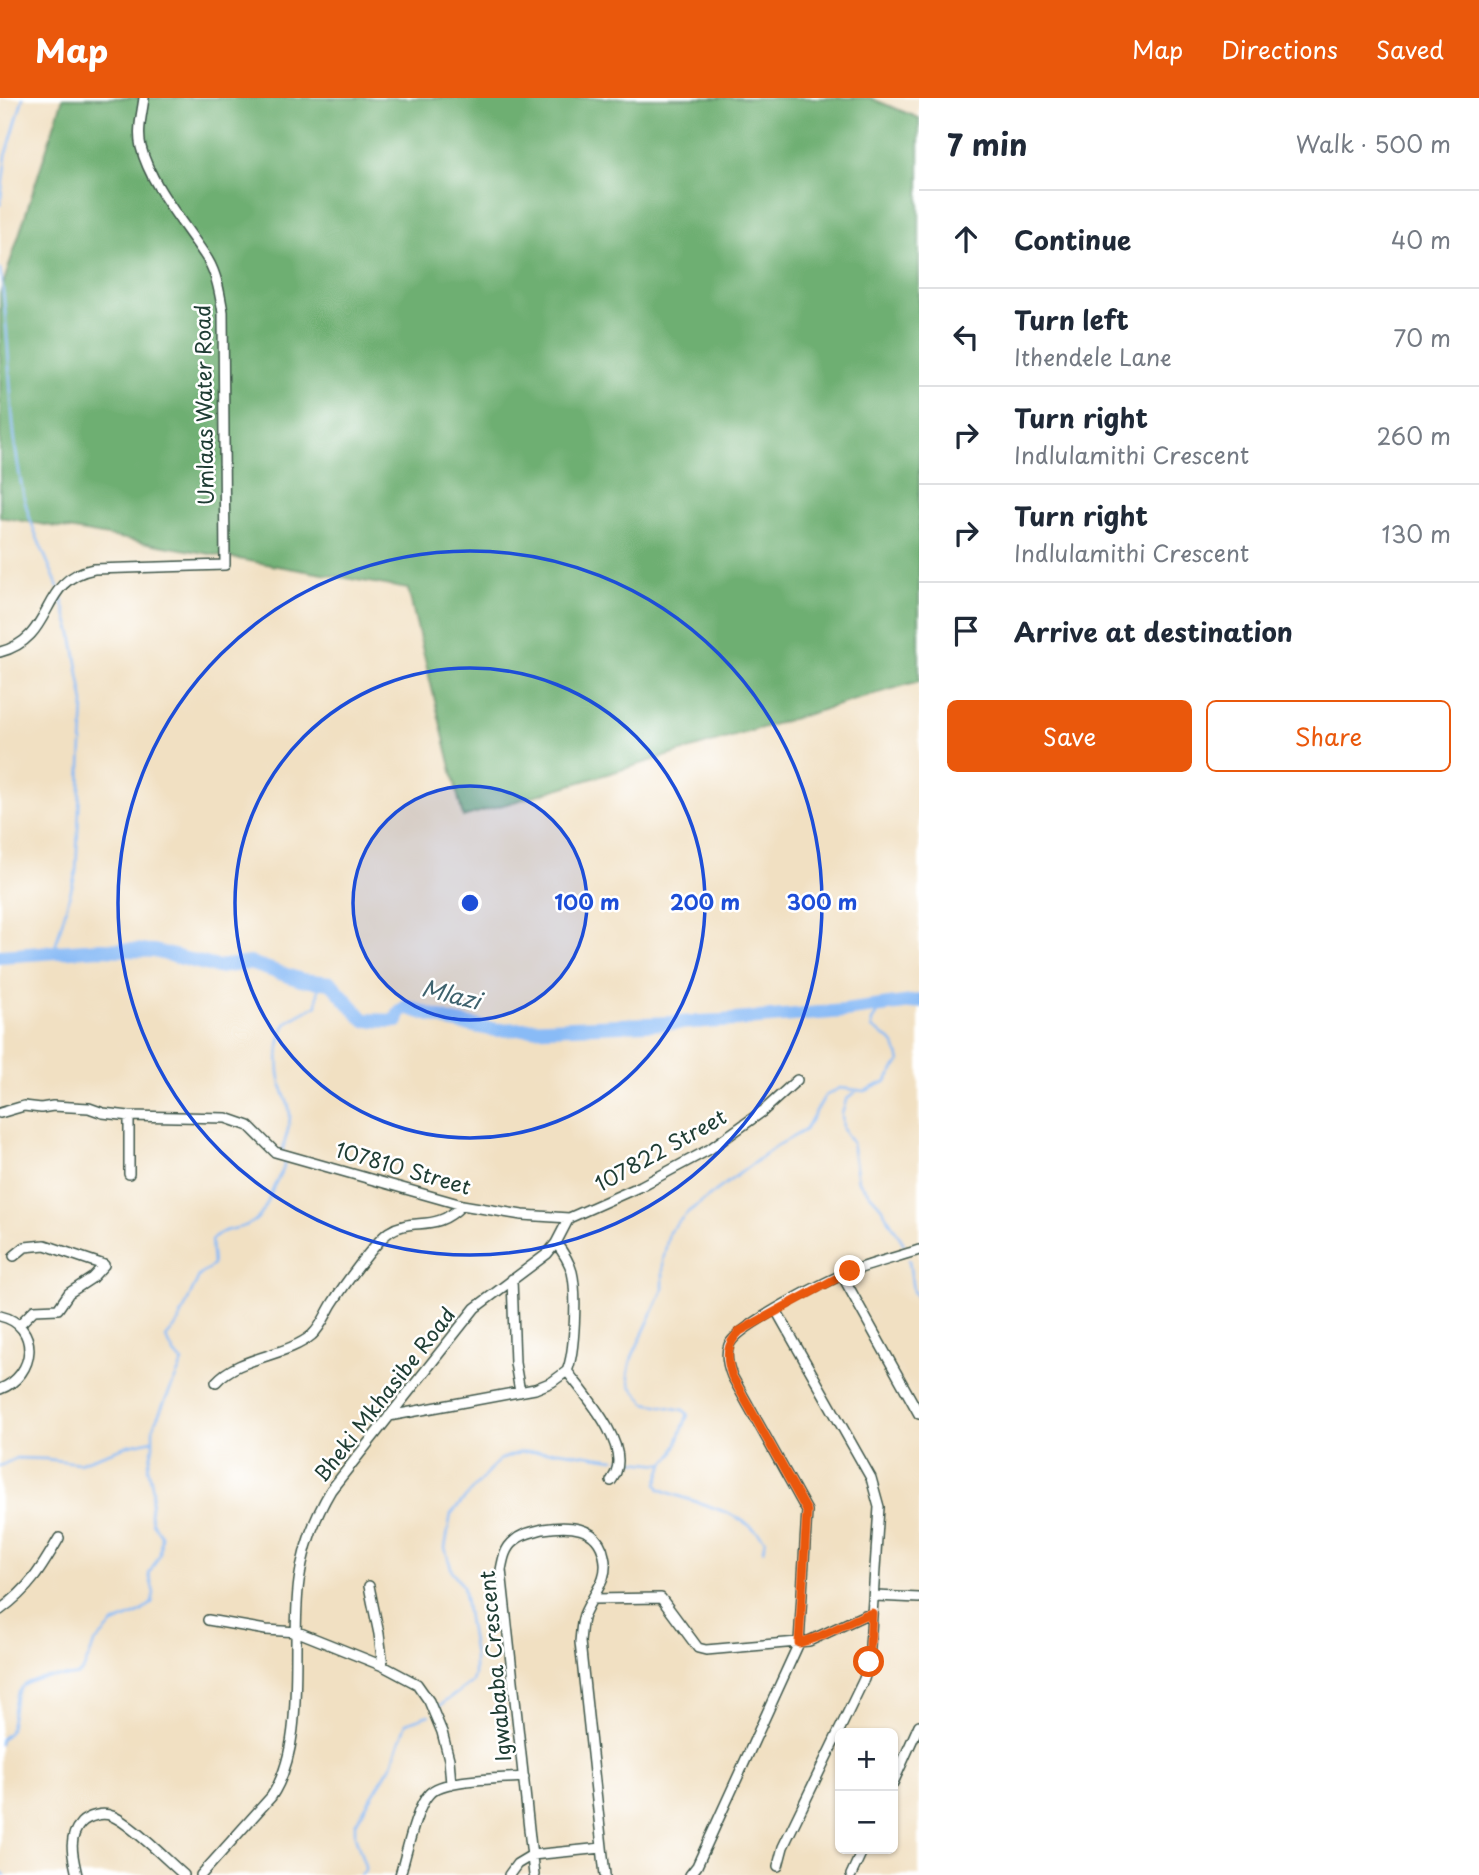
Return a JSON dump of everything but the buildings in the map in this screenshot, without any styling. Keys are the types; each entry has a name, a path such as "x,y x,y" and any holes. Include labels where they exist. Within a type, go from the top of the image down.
{"street":[{"name":"Umlaas Water Road","path":"0,652 19,645 33,634 57,592 78,573 94,569 225,565 223,312 219,289 209,262 174,210 142,149 140,124 144,98"},
{"name":"107822 Street","path":"569,1218 641,1186 710,1149 748,1122 797,1080"},
{"path":"0,1113 24,1106 53,1106 89,1108 129,1116 129,1174"},
{"name":"107810 Street","path":"129,1116 198,1116 240,1121 255,1130 275,1152 462,1205 522,1215 569,1218"},
{"path":"216,1382 230,1371 312,1334 344,1285 389,1232 407,1226 440,1222 454,1214 462,1205"},
{"path":"389,1416 520,1392 552,1382 567,1371 572,1356 574,1284 569,1263 556,1243 569,1218"},
{"name":"Bheki Mkhasibe Road","path":"201,1875 271,1797 287,1764 294,1712 299,1581 320,1508 331,1490 475,1308 547,1254 556,1243"},
{"path":"14,1256 25,1247 45,1245 104,1265 92,1278 69,1293 58,1309 34,1310 19,1325"},
{"path":"690,1875 697,1866 799,1643 807,1511 732,1376 727,1355 729,1345 740,1331 842,1275 919,1250"},
{"path":"842,1275 919,1414"},
{"path":"512,1279 513,1338 520,1392"},
{"path":"776,1310 858,1452 877,1492 879,1507 871,1652 864,1679 783,1847 778,1866"},
{"path":"0,1316 19,1325 30,1343 29,1357 20,1376 0,1389"},
{"path":"567,1371 599,1414 614,1441 618,1455 617,1471 611,1481"},
{"name":"Igwababa Crescent","path":"534,1875 502,1588 503,1559 510,1545 527,1533 559,1527 575,1527 591,1534 600,1544 606,1566 603,1582 593,1599"},
{"path":"0,1610 19,1597 33,1581 59,1538"},
{"path":"369,1586 383,1666"},
{"path":"875,1596 919,1598"},
{"path":"605,1875 580,1642 584,1616 593,1599 661,1598 698,1648 718,1650 799,1643 872,1613"},
{"path":"208,1620 266,1630 298,1632 383,1666 418,1684 447,1745 451,1784"},
{"path":"898,1772 919,1725"},
{"name":"Igwababa Crescent","path":"400,1875 422,1804 437,1787 524,1777"},
{"path":"77,1875 72,1851 74,1836 82,1822 104,1814 119,1820 184,1875"},
{"path":"509,1875 517,1864 532,1855 602,1848"},
{"path":"851,1875 861,1854"}],"green space":[{"path":"63,98 870,98 919,118 919,681 463,817 408,589 0,517 0,294"}],"waterway":[{"path":"0,205 6,156 23,98"},
{"path":"0,269 12,412 24,497 30,519 58,587"},
{"path":"54,951 76,872 84,703 72,634 60,593"},
{"name":"Mlazi","path":"0,956 99,949 154,951 217,967 250,963 301,980 331,983 364,1020 397,1021 399,1013 406,1007 453,1022 497,1030 722,1021 844,1011 919,1001"},
{"path":"282,1152 290,1115 280,1077 280,1042 289,1021 317,1005 319,982"},
{"path":"620,1460 664,1464 673,1454 688,1414 683,1410 646,1403 631,1386 628,1374 632,1357 663,1290 663,1261 669,1232 688,1212 775,1147 805,1130 825,1096 840,1088 865,1091 885,1082 900,1062 894,1044 872,1028 872,1021 883,1005"},
{"path":"858,1090 846,1100 842,1114 843,1129 852,1143 858,1181 879,1204 904,1244"},
{"path":"0,1744 1,1739 9,1732 15,1702 22,1688 37,1679 78,1675 83,1671 94,1644 113,1624 141,1612 152,1603 154,1593 149,1574 160,1554 161,1535 150,1514 153,1490 148,1467 153,1447 153,1427 183,1362 175,1355 166,1338 177,1325 199,1276 213,1265 211,1240 222,1232 248,1225 259,1217 283,1170 284,1162"},
{"path":"909,1260 913,1291 919,1301"},
{"path":"0,1466 16,1458 79,1463 129,1445 153,1440"},
{"path":"438,1707 472,1682 474,1675 474,1656 463,1586 452,1571 445,1548 451,1514 499,1460 521,1452 559,1451 614,1459"},
{"path":"664,1464 657,1484 660,1489 716,1508 742,1521 765,1540 763,1550"},
{"path":"361,1875 365,1866 355,1836 355,1824 392,1764 406,1723 429,1715"},
{"path":"0,1871 5,1875"}],"route":[{"path":"850,1271 740,1331 729,1345 727,1355 732,1376 807,1511 799,1643 872,1613 869,1662"}]}
